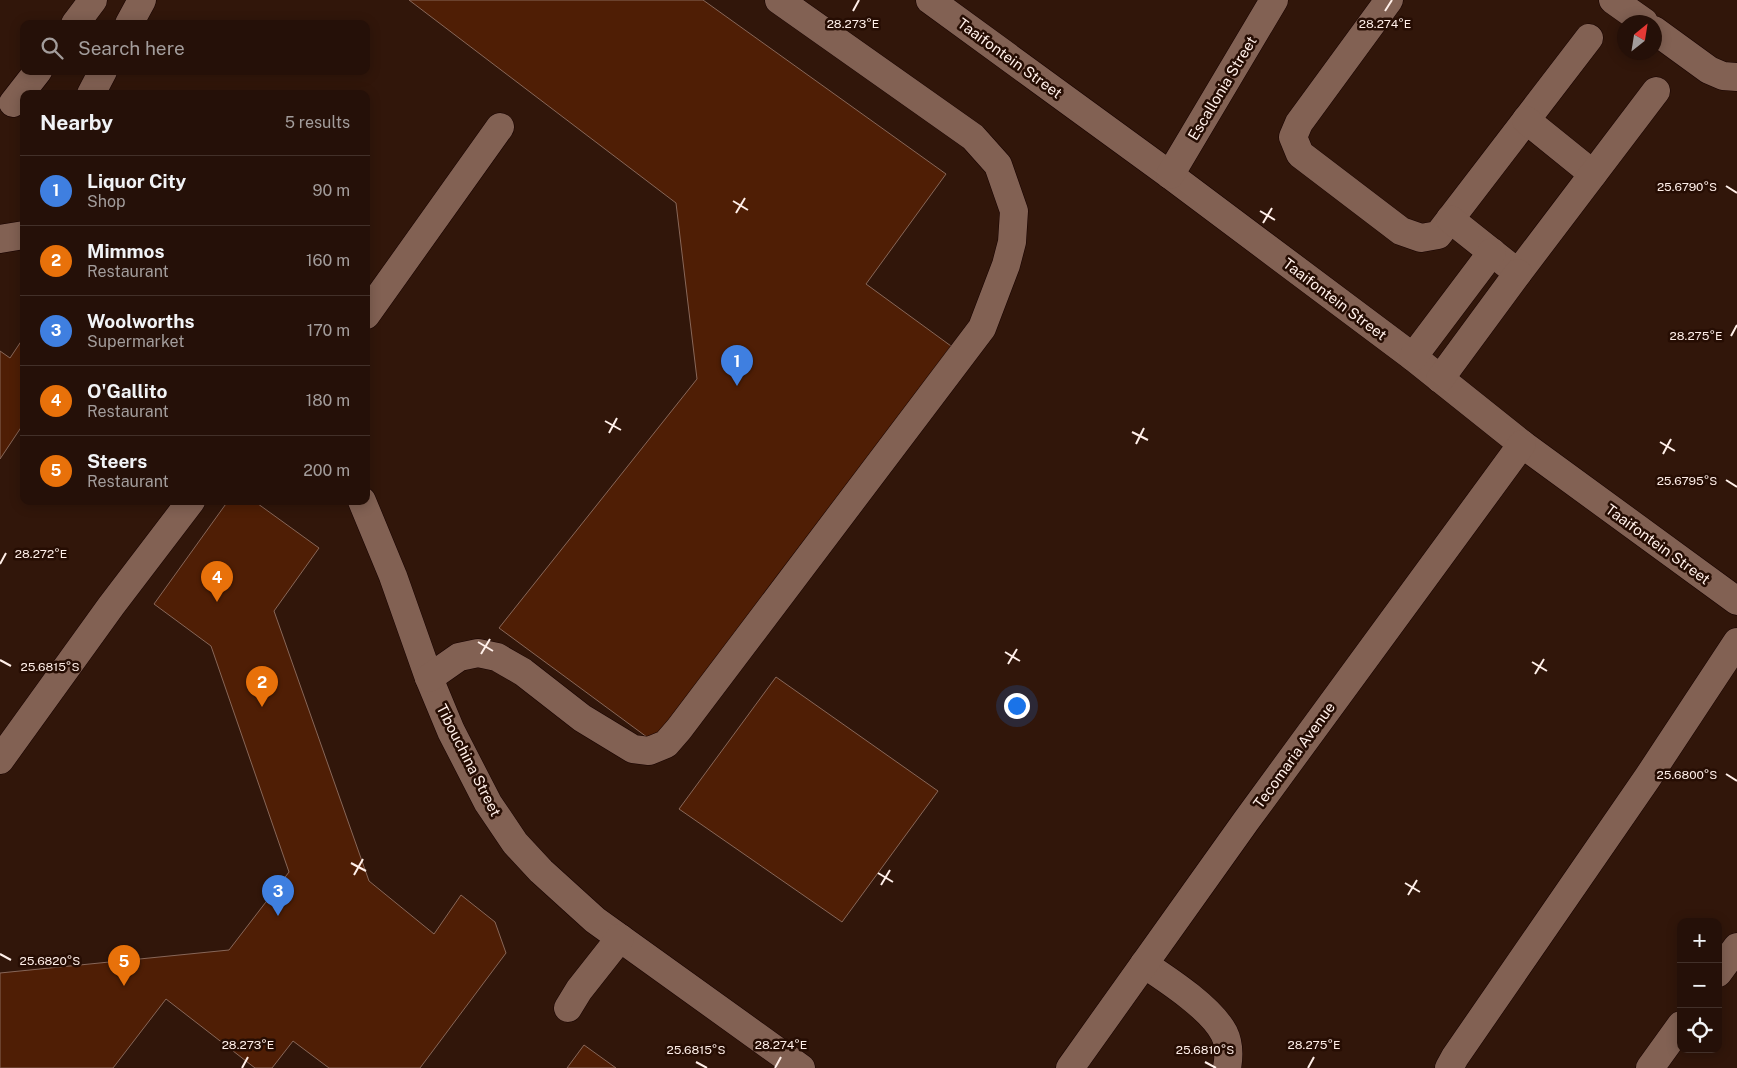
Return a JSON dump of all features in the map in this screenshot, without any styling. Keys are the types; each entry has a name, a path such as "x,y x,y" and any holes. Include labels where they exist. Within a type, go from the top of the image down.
{"street":[{"path":"78,20 93,0"},
{"path":"131,20 142,0"},
{"path":"429,678 458,657 478,653 497,657 523,672 582,718 633,749 649,751 666,744 982,328 1006,265 1012,242 1014,211 998,165 973,137 779,0"},
{"name":"Taaifontein Street","path":"930,0 1170,175 1413,357 1522,444 1737,602"},
{"name":"Escallonia Street","path":"1170,175 1274,0"},
{"path":"1389,0 1299,123 1293,138 1300,154 1402,230 1421,238 1438,235 1589,38"},
{"path":"1613,0 1634,15"},
{"path":"1662,36 1709,70 1723,76 1737,77"},
{"path":"23,90 35,75"},
{"path":"93,90 101,75"},
{"path":"1440,379 1656,91"},
{"path":"12,104 20,94"},
{"path":"1526,120 1593,174"},
{"path":"370,309 500,127"},
{"path":"1450,219 1518,273"},
{"path":"1413,357 1492,252"},
{"name":"Tecomaria Avenue","path":"1070,1068 1246,821 1522,444"},
{"path":"0,760 111,606 188,505"},
{"name":"Tibouchina Street","path":"364,505 393,576 429,678 452,731 488,803 515,842 566,895 620,938 801,1068"},
{"path":"1449,1068 1648,777 1737,642"},
{"path":"568,1008 579,990 620,938"},
{"path":"1722,968 1737,947"},
{"path":"1144,964 1195,1002 1215,1020 1225,1034 1229,1056 1227,1068"},
{"path":"1650,1068 1677,1031"}],"building":[{"path":"409,0 703,0 946,174 866,284 951,346 655,743 499,628 697,379 676,203"},
{"path":"20,343 20,429 0,459 0,351 10,358"},
{"path":"225,505 260,505 319,548 274,611 369,881 434,934 461,895 495,922 506,953 420,1068 329,1068 293,1041 272,1068 255,1068 166,999 113,1068 0,1068 0,973 229,950 289,872 211,646 154,604"},
{"path":"776,677 938,791 842,922 679,809"},
{"path":"584,1045 616,1068 567,1068"}],"place":[{"name":"Liquor City","path":"737,386"},
{"name":"O'Gallito","path":"217,602"},
{"name":"Mimmos","path":"262,707"},
{"name":"Woolworths","path":"278,916"},
{"name":"Steers","path":"124,986"}]}
